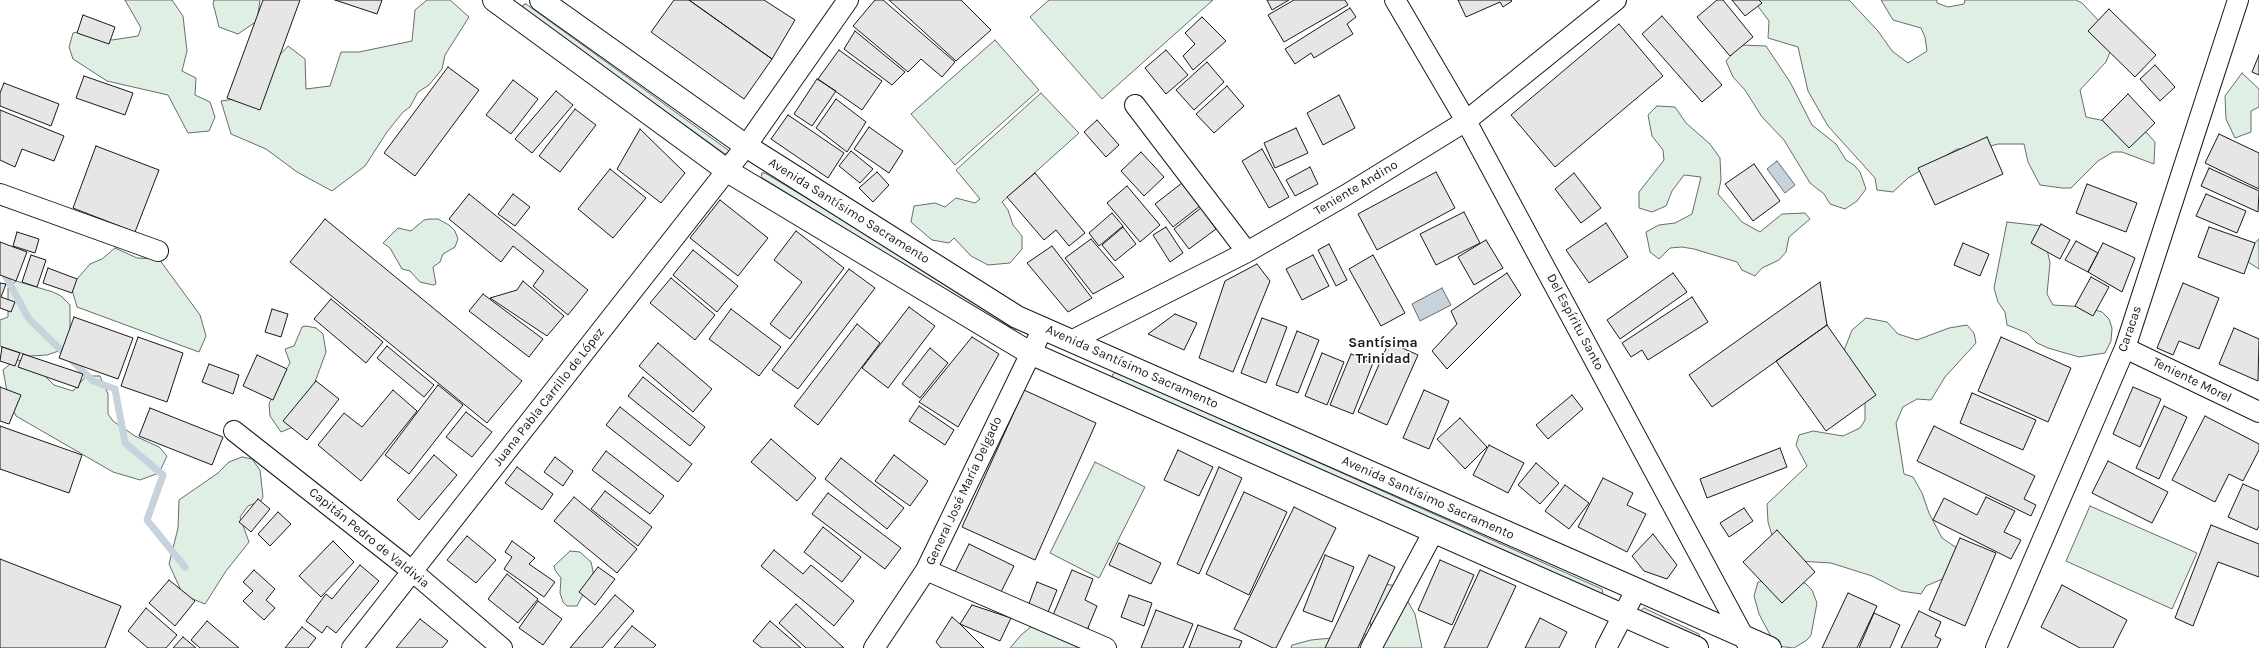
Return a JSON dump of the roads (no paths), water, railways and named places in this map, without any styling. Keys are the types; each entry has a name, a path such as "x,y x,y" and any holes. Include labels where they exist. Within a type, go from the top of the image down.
{"main road":[{"name":"Avenida Santísimo Sacramento","path":"541,0 746,146 1016,317 1073,340 1636,590 1747,642 1770,648"},
{"path":"503,3 726,171 1030,353 1697,648"}],"street":[{"name":"Juana Pabla Carrillo de López","path":"352,648 746,146 848,0"},
{"name":"Del Espíritu Santo","path":"1395,0 1466,121 1747,642"},
{"name":"Teniente Andino","path":"1073,340 1247,252 1346,195 1466,121 1616,0"},
{"name":"Caracas","path":"1996,648 2125,348 2238,0"},
{"path":"1135,105 1247,252"},
{"path":"0,194 158,251"},
{"name":"General José María Delgado","path":"874,648 926,570 1043,328"},
{"name":"Teniente Morel","path":"2125,348 2259,412"},
{"name":"Capitán Pedro de Valdivia","path":"234,431 412,571 502,648"},
{"path":"1371,648 1434,531"},
{"path":"926,570 1106,648"},
{"path":"1606,648 1636,590"}],"waterway":[{"path":"0,266 29,319 93,381 115,389 125,443 163,475 147,520 185,567"}],"district":[{"name":"Santísima Trinidad","path":"1383,352"}]}
